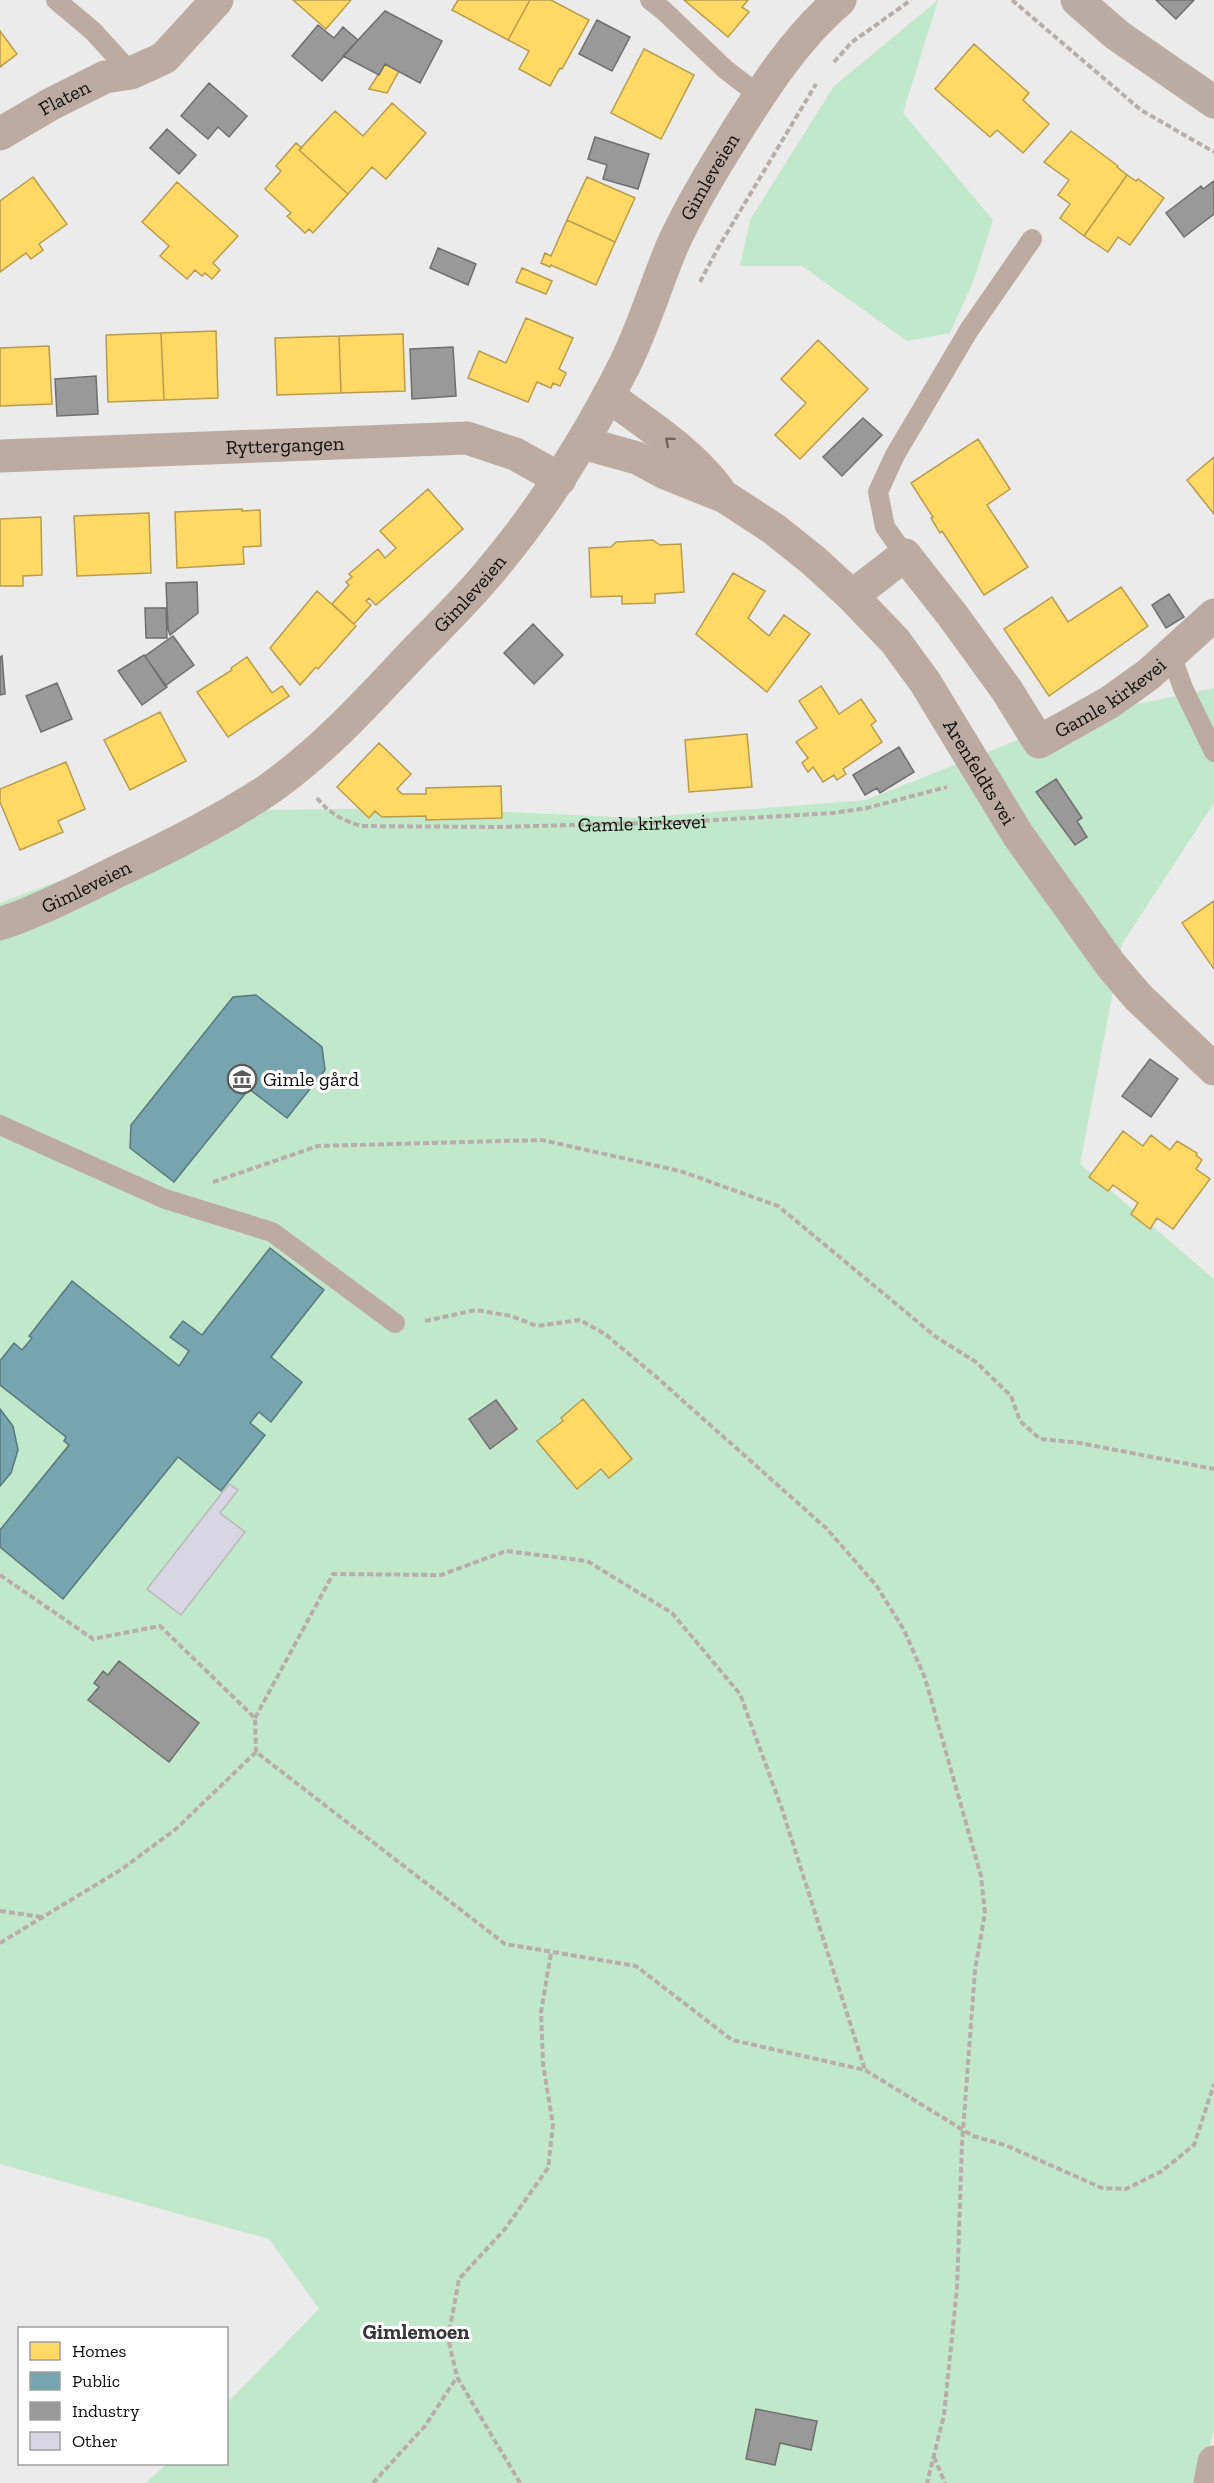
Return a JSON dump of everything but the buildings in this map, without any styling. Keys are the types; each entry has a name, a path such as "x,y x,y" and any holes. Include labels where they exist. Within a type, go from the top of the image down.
{"main road":[{"path":"1077,0 1117,35 1214,102"}],"street":[{"name":"Flaten","path":"0,134 51,104 105,77 131,73 164,58 217,0"},
{"name":"Gimleveien","path":"0,924 81,890 152,855 210,825 276,783 317,750 362,707 486,576 560,479 583,443 627,361 673,244 693,203 759,94 795,47 840,0"},
{"name":"Arenfeldts vei","path":"608,396 656,431 707,474 725,497"},
{"name":"Ryttergangen","path":"0,456 467,438 516,454 560,479"},
{"name":"Arenfeldts vei","path":"583,443 636,458 665,473 725,497 774,529 852,596 895,641 913,665 1018,836 1110,964 1138,996 1214,1069"},
{"path":"852,596 905,555"},
{"name":"Gamle kirkevei","path":"905,555 1006,689 1039,742 1110,702 1149,674 1214,615"},
{"path":"1210,2483 1214,2462"}],"lane":[{"path":"56,0 93,31 131,73"},
{"path":"650,0 726,70 759,94"},
{"name":"Gamle kirkevei","path":"905,555 885,528 878,492 895,455 969,330 1032,239"},
{"path":"1171,655 1183,688 1214,752"},
{"path":"0,1125 165,1200 272,1232 395,1323"}],"path":[{"path":"832,64 852,42 911,0"},
{"path":"1012,0 1141,110 1214,152"},
{"path":"698,286 717,248 819,79"},
{"name":"Gamle kirkevei","path":"311,790 332,814 362,826 533,826 683,822 833,813 867,808 930,793 982,774"},
{"path":"165,1200 318,1146 542,1140 680,1171 778,1206 936,1337 976,1362 1011,1396 1020,1421 1040,1439 1080,1443 1214,1468"},
{"path":"395,1323 407,1326 476,1310 511,1316 537,1326 580,1320 605,1334 826,1528 876,1586 904,1630 925,1678 981,1876 986,1913 975,1970 963,2130 957,2288 944,2415 927,2483"},
{"path":"0,1943 122,1869 176,1829 256,1752 255,1718 333,1574 441,1575 506,1551 587,1561 672,1613 740,1694 783,1809 865,2070"},
{"path":"0,1575 93,1640 160,1626 255,1718"},
{"path":"256,1752 505,1944 636,1966 732,2040 865,2070 973,2136 1005,2145 1043,2160 1102,2188 1126,2189 1162,2171 1194,2145 1214,2084"},
{"path":"0,1911 43,1917"},
{"path":"520,2483 457,2377 448,2338 459,2279 505,2229 548,2169 553,2125 543,2064 541,2012 551,1953"},
{"path":"373,2483 425,2426 457,2377"},
{"path":"934,2456 945,2483"}],"green space":[{"path":"938,0 903,113 993,220 975,277 950,333 907,341 802,266 740,266 750,220 834,86"},
{"path":"1214,688 1214,803 1122,944 1080,1164 1214,1279 1214,2430 1200,2483 145,2483 166,2465 228,2465 228,2402 319,2309 269,2239 0,2164 0,903 248,810 420,808 638,818 866,800 1076,717"}],"place":[{"name":"Gimle gård","path":"242,1079"}],"district":[{"name":"Gimlemoen","path":"416,2332"}]}
